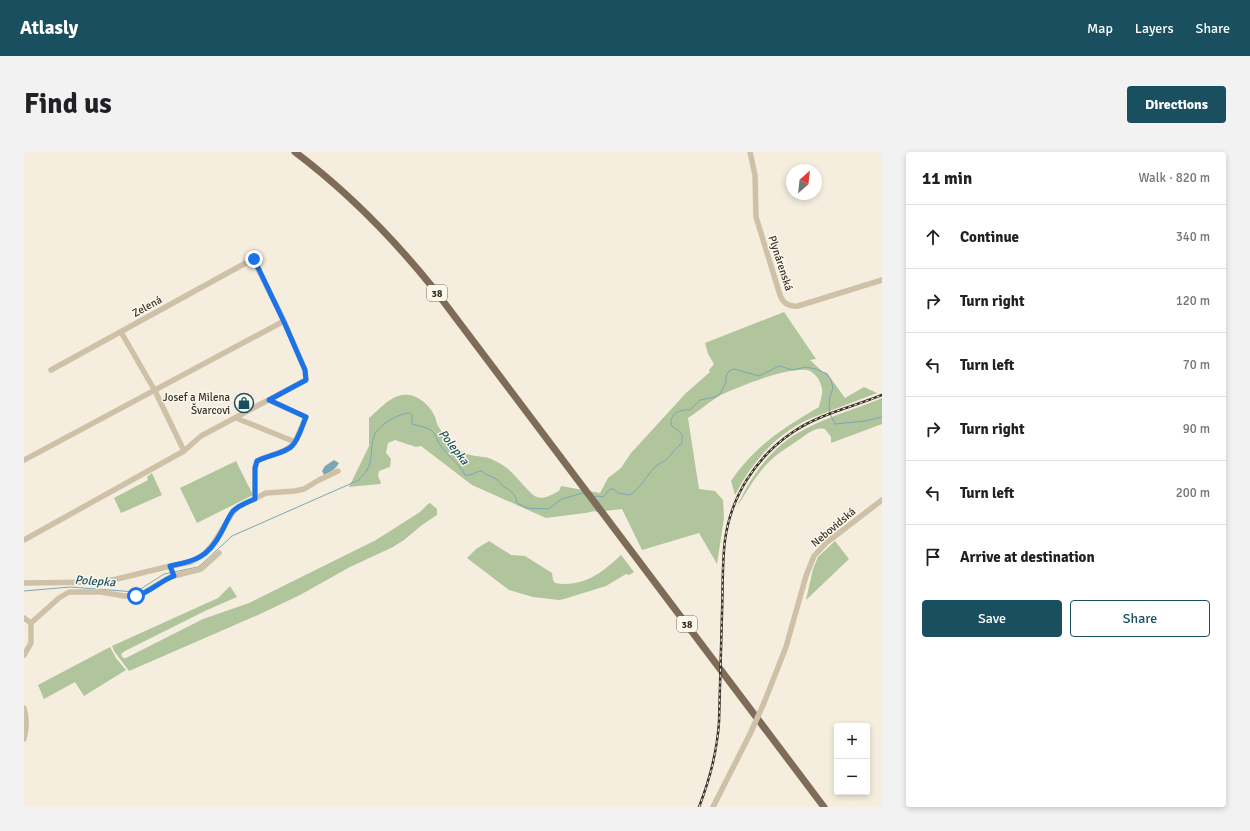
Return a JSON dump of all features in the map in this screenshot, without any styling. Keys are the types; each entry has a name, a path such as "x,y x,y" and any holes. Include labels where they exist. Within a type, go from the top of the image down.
{"main road":[{"name":"38","path":"295,152 352,200 389,236 457,318 824,807"}],"street":[{"name":"Plynárenská","path":"750,152 755,175 755,208 757,221 783,302 790,306 798,306 882,280"},
{"name":"Zelená","path":"51,370 254,259 284,322"},
{"path":"24,460 284,322 305,370 306,380 201,436 184,450 24,540"},
{"path":"121,332 155,391 184,450"},
{"path":"255,499 255,468 257,461 264,457 291,448 306,417 269,400"},
{"path":"236,418 295,442"},
{"path":"24,655 31,643 31,623 59,598 69,592 101,592 124,596 136,596 141,594 166,579 172,571 204,554 220,535 233,512 238,507 266,493 304,489 338,471"},
{"name":"Nebovidská","path":"712,807 750,734 764,703 786,647 806,576 814,556 820,549 882,500"},
{"path":"24,583 101,582 172,571 190,573 201,569 219,554"},
{"path":"24,618 31,623"},
{"path":"24,708 27,717 24,739"}],"green space":[{"path":"784,312 816,359 810,360 823,372 827,373 845,398 864,387 877,393 809,419 785,433 775,441 757,461 749,471 735,495 731,481 750,458 782,430 819,407 822,391 819,380 813,373 807,370 788,371 776,374 751,382 721,395 688,418 699,489 715,491 723,500 724,518 717,564 699,533 642,550 622,509 546,518 472,485 421,446 416,447 395,440 388,443 386,453 391,459 390,467 379,471 378,476 381,483 349,487 369,446 369,418 392,399 398,396 409,395 417,397 427,405 442,431 451,442 464,453 489,458 499,463 508,469 530,492 537,497 543,498 551,495 559,491 561,486 600,493 608,478 621,468 631,453 686,393 710,372 709,370 714,364 708,354 705,343"},
{"path":"882,398 882,424 831,443 831,437 825,429 812,431 781,452 765,466 752,482 737,507 756,472 783,443 814,424"},
{"path":"236,461 253,495 197,523 180,488"},
{"path":"152,473 162,495 121,513 114,498 148,480 147,477"},
{"path":"430,503 437,509 437,515 404,540 393,547 350,567 300,595 258,615 129,671 114,651 112,646 218,598 230,586 237,597 207,610 125,651 121,654 123,658 126,658 203,619 249,603 376,540 420,512"},
{"path":"489,541 511,555 525,556 552,573 555,583 565,584 583,581 600,573 621,555 634,572 629,575 626,574 606,586 564,599 559,600 533,597 509,590 467,558 476,549"},
{"path":"835,541 849,559 806,600 813,569 818,557"},
{"path":"110,647 116,658 126,670 84,696 75,682 44,699 38,685"}],"water":[{"path":"334,460 339,463 338,465 324,475 322,471 325,466"}],"waterway":[{"name":"Polepka","path":"594,497 603,497 610,489 613,489 618,493 630,495 634,492 654,468 667,459 682,443 682,434 671,425 672,417 679,411 690,410 700,400 715,397 720,394 726,382 726,376 729,371 734,369 759,376 779,366 793,370 806,367 816,369 827,374 831,380 833,388 830,396 829,407 830,414 835,424 865,421 882,417"},
{"name":"Polepka","path":"24,591 70,587 136,592 164,574 198,567 232,536 359,480 369,466 373,440 376,432 389,420 400,415 410,413 412,415 412,424 431,430 444,450 460,467 465,475 482,471 508,489 515,497 517,503 527,508 548,509 562,499 583,493 585,494"}],"railway":[{"path":"699,807 717,744 719,722 724,549 728,524 739,493 747,479 768,453 793,432 814,420 882,395"}],"place":[{"name":"Josef a Milena Švarcovi","path":"244,403"}],"route":[{"path":"136,596 174,576 170,566 191,562 204,554 220,535 227,520 233,512 238,507 255,499 255,468 257,461 264,457 291,448 306,417 269,400 306,380 305,370 254,259"}]}
